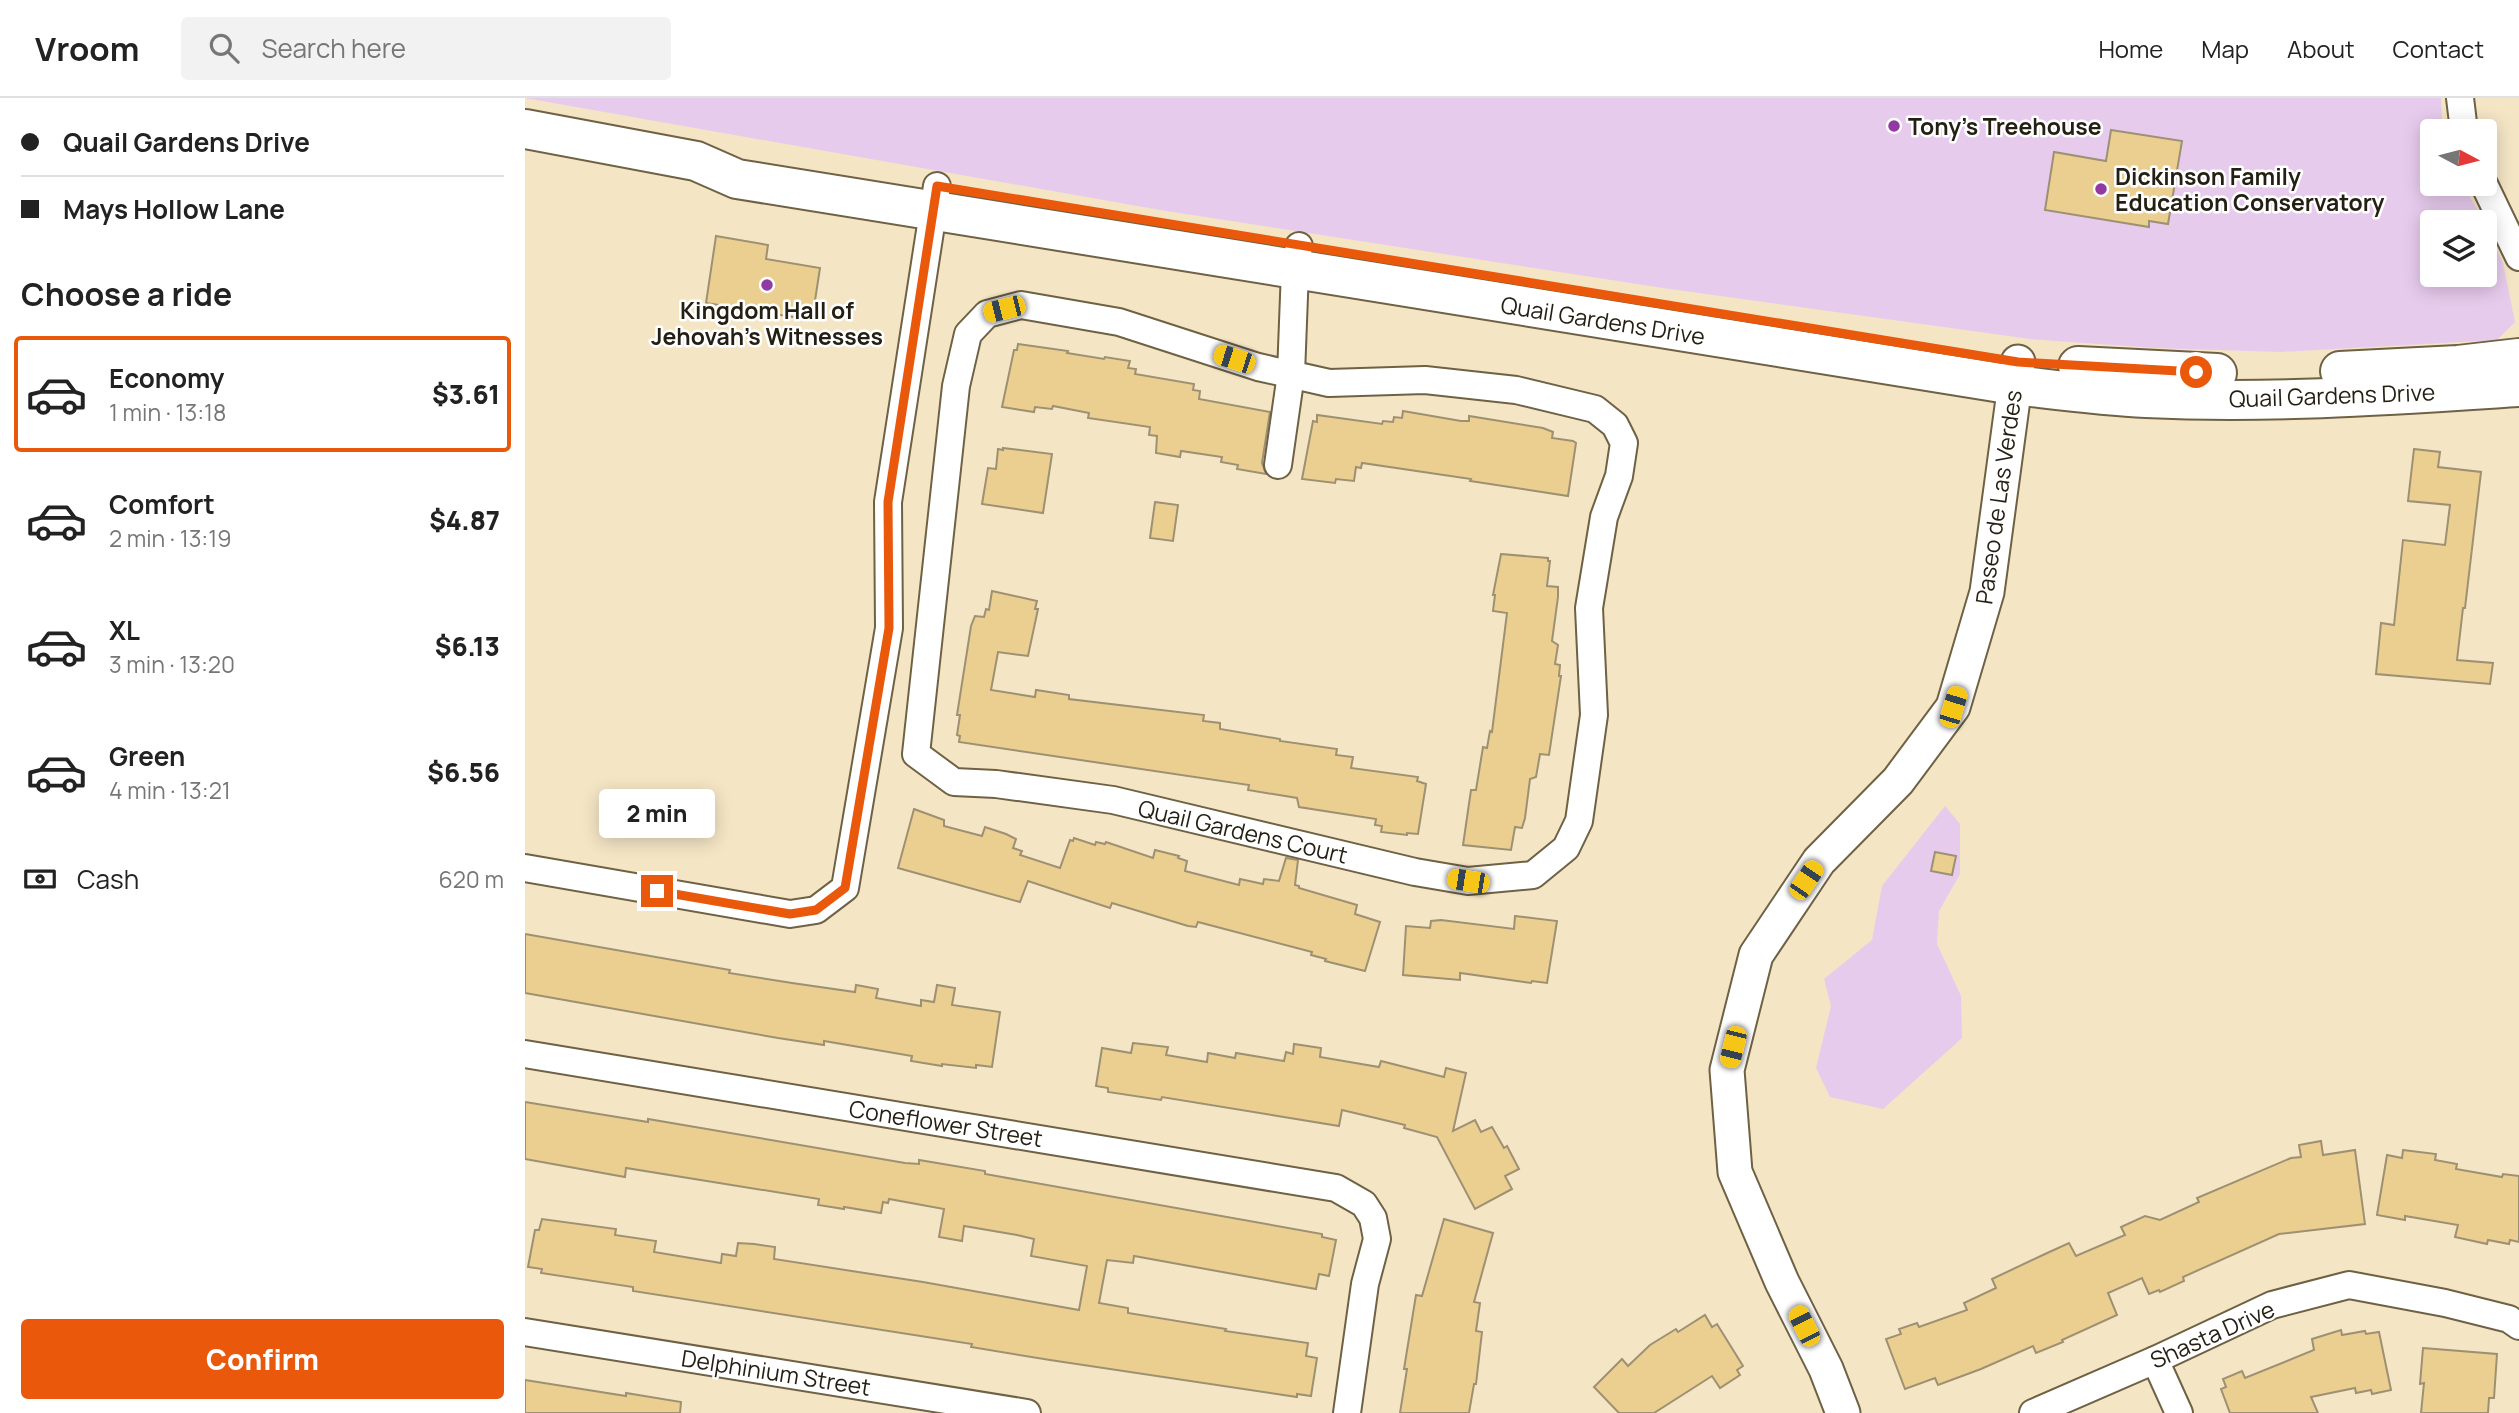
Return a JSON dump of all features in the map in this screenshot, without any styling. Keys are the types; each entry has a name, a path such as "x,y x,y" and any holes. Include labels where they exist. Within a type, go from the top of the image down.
{"main road":[{"name":"Quail Gardens Drive","path":"525,130 696,161 737,179 935,199 2016,373 2146,398 2279,399 2402,395 2519,387"},
{"name":"Quail Gardens Drive","path":"2016,373 2330,372 2458,365 2519,358"}],"street":[{"path":"2459,98 2462,119"},
{"path":"2490,196 2519,257"},
{"path":"525,869 790,914 816,910 845,888 889,628 888,502 935,199"},
{"path":"1278,465 1291,374 1297,258"},
{"name":"Quail Gardens Court","path":"1021,305 1119,322 1258,367 1291,374 1329,383 1425,380 1516,390 1595,408 1615,425 1624,443 1619,476 1604,517 1589,608 1594,715 1579,821 1566,848 1533,875 1468,881 1415,872 1113,800 954,782 916,754 956,386 968,334 987,314 1021,305"},
{"name":"Paseo de Las Verdes","path":"1843,1413 1826,1369 1781,1282 1735,1172 1727,1070 1756,955 1819,861 1898,781 1953,707 1987,592 2016,373"},
{"name":"Coneflower Street","path":"525,1054 1336,1188 1364,1204 1373,1218 1377,1239 1365,1284 1347,1413"},
{"name":"Shasta Drive","path":"2033,1413 2272,1305 2349,1285 2445,1303 2509,1320 2519,1326"},
{"name":"Delphinium Street","path":"525,1332 1027,1413"},
{"path":"2155,1360 2179,1413"}],"shaded area":[{"path":"525,98 2441,98 2442,119 2420,119 2420,196 2470,196 2477,210 2420,210 2420,287 2497,287 2497,250 2503,263 2515,322 2497,340 2280,352 2155,348 2030,339 1663,288 1160,210"},
{"path":"1945,806 1960,824 1960,874 1939,911 1937,944 1961,996 1962,1038 1883,1109 1830,1097 1816,1068 1831,1006 1824,979 1872,940 1882,886"}],"building":[{"name":"Dickinson Family Education Conservatory","path":"2111,130 2182,141 2168,224 2149,221 2149,227 2045,210 2054,152 2106,161"},
{"path":"716,236 768,245 766,259 820,268 812,320 706,303"},
{"path":"1018,344 1130,361 1128,368 1136,369 1135,374 1194,384 1193,390 1200,391 1199,399 1270,412 1262,463 1266,474 1237,469 1238,465 1221,462 1222,457 1181,451 1180,457 1156,453 1157,436 1149,435 1150,427 1088,418 1089,413 1053,406 1052,409 1035,407 1034,412 1002,407 1014,350 1017,350"},
{"path":"1403,411 1461,421 1469,421 1469,416 1543,428 1553,432 1552,438 1573,441 1576,443 1568,496 1362,463 1361,468 1356,467 1354,481 1336,479 1335,483 1302,479 1313,421 1317,422 1317,415 1382,424 1383,421 1393,422 1394,417 1402,418"},
{"path":"998,449 1052,454 1043,513 982,504 988,468 996,469"},
{"path":"2414,449 2440,452 2438,467 2481,472 2457,660 2493,663 2490,684 2376,674 2381,623 2394,625 2403,540 2445,545 2450,505 2408,501"},
{"path":"1155,502 1178,505 1173,541 1150,538"},
{"path":"1501,554 1548,558 1550,561 1547,586 1558,587 1552,641 1558,645 1555,664 1560,665 1561,676 1549,755 1540,754 1536,777 1530,779 1525,818 1522,828 1515,827 1511,850 1463,845 1471,790 1476,790 1483,747 1487,748 1490,731 1492,732 1507,613 1493,611 1493,595"},
{"path":"992,591 1037,601 1035,609 1038,609 1028,656 998,652 991,690 1035,697 1036,690 1069,695 1069,699 1204,715 1203,721 1220,723 1220,729 1337,749 1336,755 1353,757 1351,768 1418,777 1417,781 1426,784 1418,834 1381,832 1382,826 1375,825 1376,819 1299,807 1297,798 1248,790 1249,785 959,742 960,736 957,735 960,715 957,715 971,626 975,616 984,617 986,609 989,610"},
{"path":"914,809 944,820 944,826 982,836 985,827 1006,834 1016,839 1013,848 1022,851 1020,855 1060,868 1070,840 1073,841 1074,838 1095,845 1096,842 1106,842 1153,858 1155,850 1179,856 1178,858 1187,861 1185,871 1239,885 1240,879 1263,884 1264,879 1279,881 1286,858 1298,860 1295,885 1357,905 1355,914 1380,922 1365,971 1325,961 1326,959 1311,955 1312,952 1198,922 1196,927 1188,926 1112,903 1110,908 1028,881 1020,902 898,868"},
{"path":"1935,852 1956,856 1952,875 1931,871"},
{"path":"1515,916 1557,921 1547,983 1460,973 1460,980 1403,975 1406,926 1430,928 1431,921 1441,920 1514,929"},
{"path":"525,934 792,983 855,992 856,985 878,989 876,998 921,1006 921,1000 934,1002 937,985 955,988 952,1005 1000,1012 992,1067 942,1066 911,1061 912,1056 824,1041 824,1045 778,1038 525,993"},
{"path":"1133,1043 1168,1047 1166,1055 1207,1062 1208,1053 1235,1058 1236,1053 1284,1061 1286,1052 1293,1054 1294,1044 1321,1048 1320,1057 1379,1067 1381,1061 1444,1077 1446,1068 1466,1073 1453,1131 1475,1120 1481,1132 1492,1127 1504,1148 1507,1146 1519,1169 1505,1176 1512,1189 1475,1209 1437,1137 1404,1128 1405,1125 1342,1110 1339,1126 1162,1097 1161,1100 1108,1092 1108,1088 1096,1086 1102,1048 1131,1053"},
{"path":"525,1102 648,1122 648,1119 905,1163 919,1164 919,1160 1322,1234 1322,1237 1336,1240 1329,1276 1319,1274 1316,1289 1134,1256 1133,1263 1107,1260 1099,1303 1128,1308 1128,1313 1308,1343 1306,1356 1317,1358 1311,1396 1297,1394 1297,1397 1050,1360 971,1347 972,1344 633,1291 633,1287 541,1273 542,1269 528,1267 535,1230 539,1230 542,1219 616,1229 615,1235 656,1241 654,1252 721,1263 722,1254 736,1256 738,1243 754,1244 775,1247 774,1259 1079,1310 1087,1266 1031,1256 1034,1239 1017,1235 964,1226 962,1241 939,1237 944,1209 889,1199 888,1203 883,1202 881,1213 844,1209 818,1205 819,1199 626,1168 625,1177 525,1159"},
{"path":"2321,1141 2323,1155 2355,1150 2365,1224 2279,1234 2183,1277 2184,1281 2160,1292 2159,1290 2149,1294 2142,1278 2108,1293 2117,1315 2062,1340 2063,1342 2036,1353 2033,1346 1938,1385 1935,1378 1905,1389 1886,1339 1901,1334 1899,1329 1917,1323 1919,1327 1967,1310 1964,1303 1996,1288 1992,1279 2069,1243 2076,1256 2125,1235 2121,1227 2145,1216 2160,1220 2199,1202 2197,1198 2291,1158 2301,1157 2299,1145"},
{"path":"2403,1150 2436,1154 2435,1160 2457,1164 2456,1169 2502,1177 2503,1174 2519,1176 2519,1242 2510,1240 2509,1244 2488,1240 2487,1244 2455,1237 2458,1225 2405,1216 2405,1220 2377,1215 2387,1155 2402,1158"},
{"path":"1444,1219 1493,1233 1474,1302 1480,1303 1476,1331 1482,1332 1476,1384 1469,1413 1400,1413 1416,1295 1422,1296"},
{"path":"1705,1315 1712,1327 1717,1324 1743,1366 1737,1370 1740,1375 1720,1388 1712,1376 1654,1413 1619,1413 1594,1387 1622,1359 1628,1366 1650,1345"},
{"path":"2341,1330 2342,1335 2365,1331 2366,1334 2379,1332 2391,1390 2372,1394 2371,1390 2356,1393 2355,1388 2311,1397 2318,1413 2230,1413 2221,1389 2226,1387 2223,1379 2242,1371 2245,1378 2314,1350 2312,1339"},
{"path":"2423,1348 2497,1354 2494,1398 2489,1398 2488,1413 2421,1413"},
{"path":"525,1380 681,1402 680,1413 525,1413"}],"place":[{"name":"Tony's Treehouse","path":"1894,126"},
{"name":"Dickinson Family Education Conservatory","path":"2101,189"},
{"name":"Kingdom Hall of Jehovah’s Witnesses","path":"767,285"}],"route":[{"path":"657,891 790,914 816,910 845,888 889,628 888,502 937,186 2018,362 2196,372"}]}
